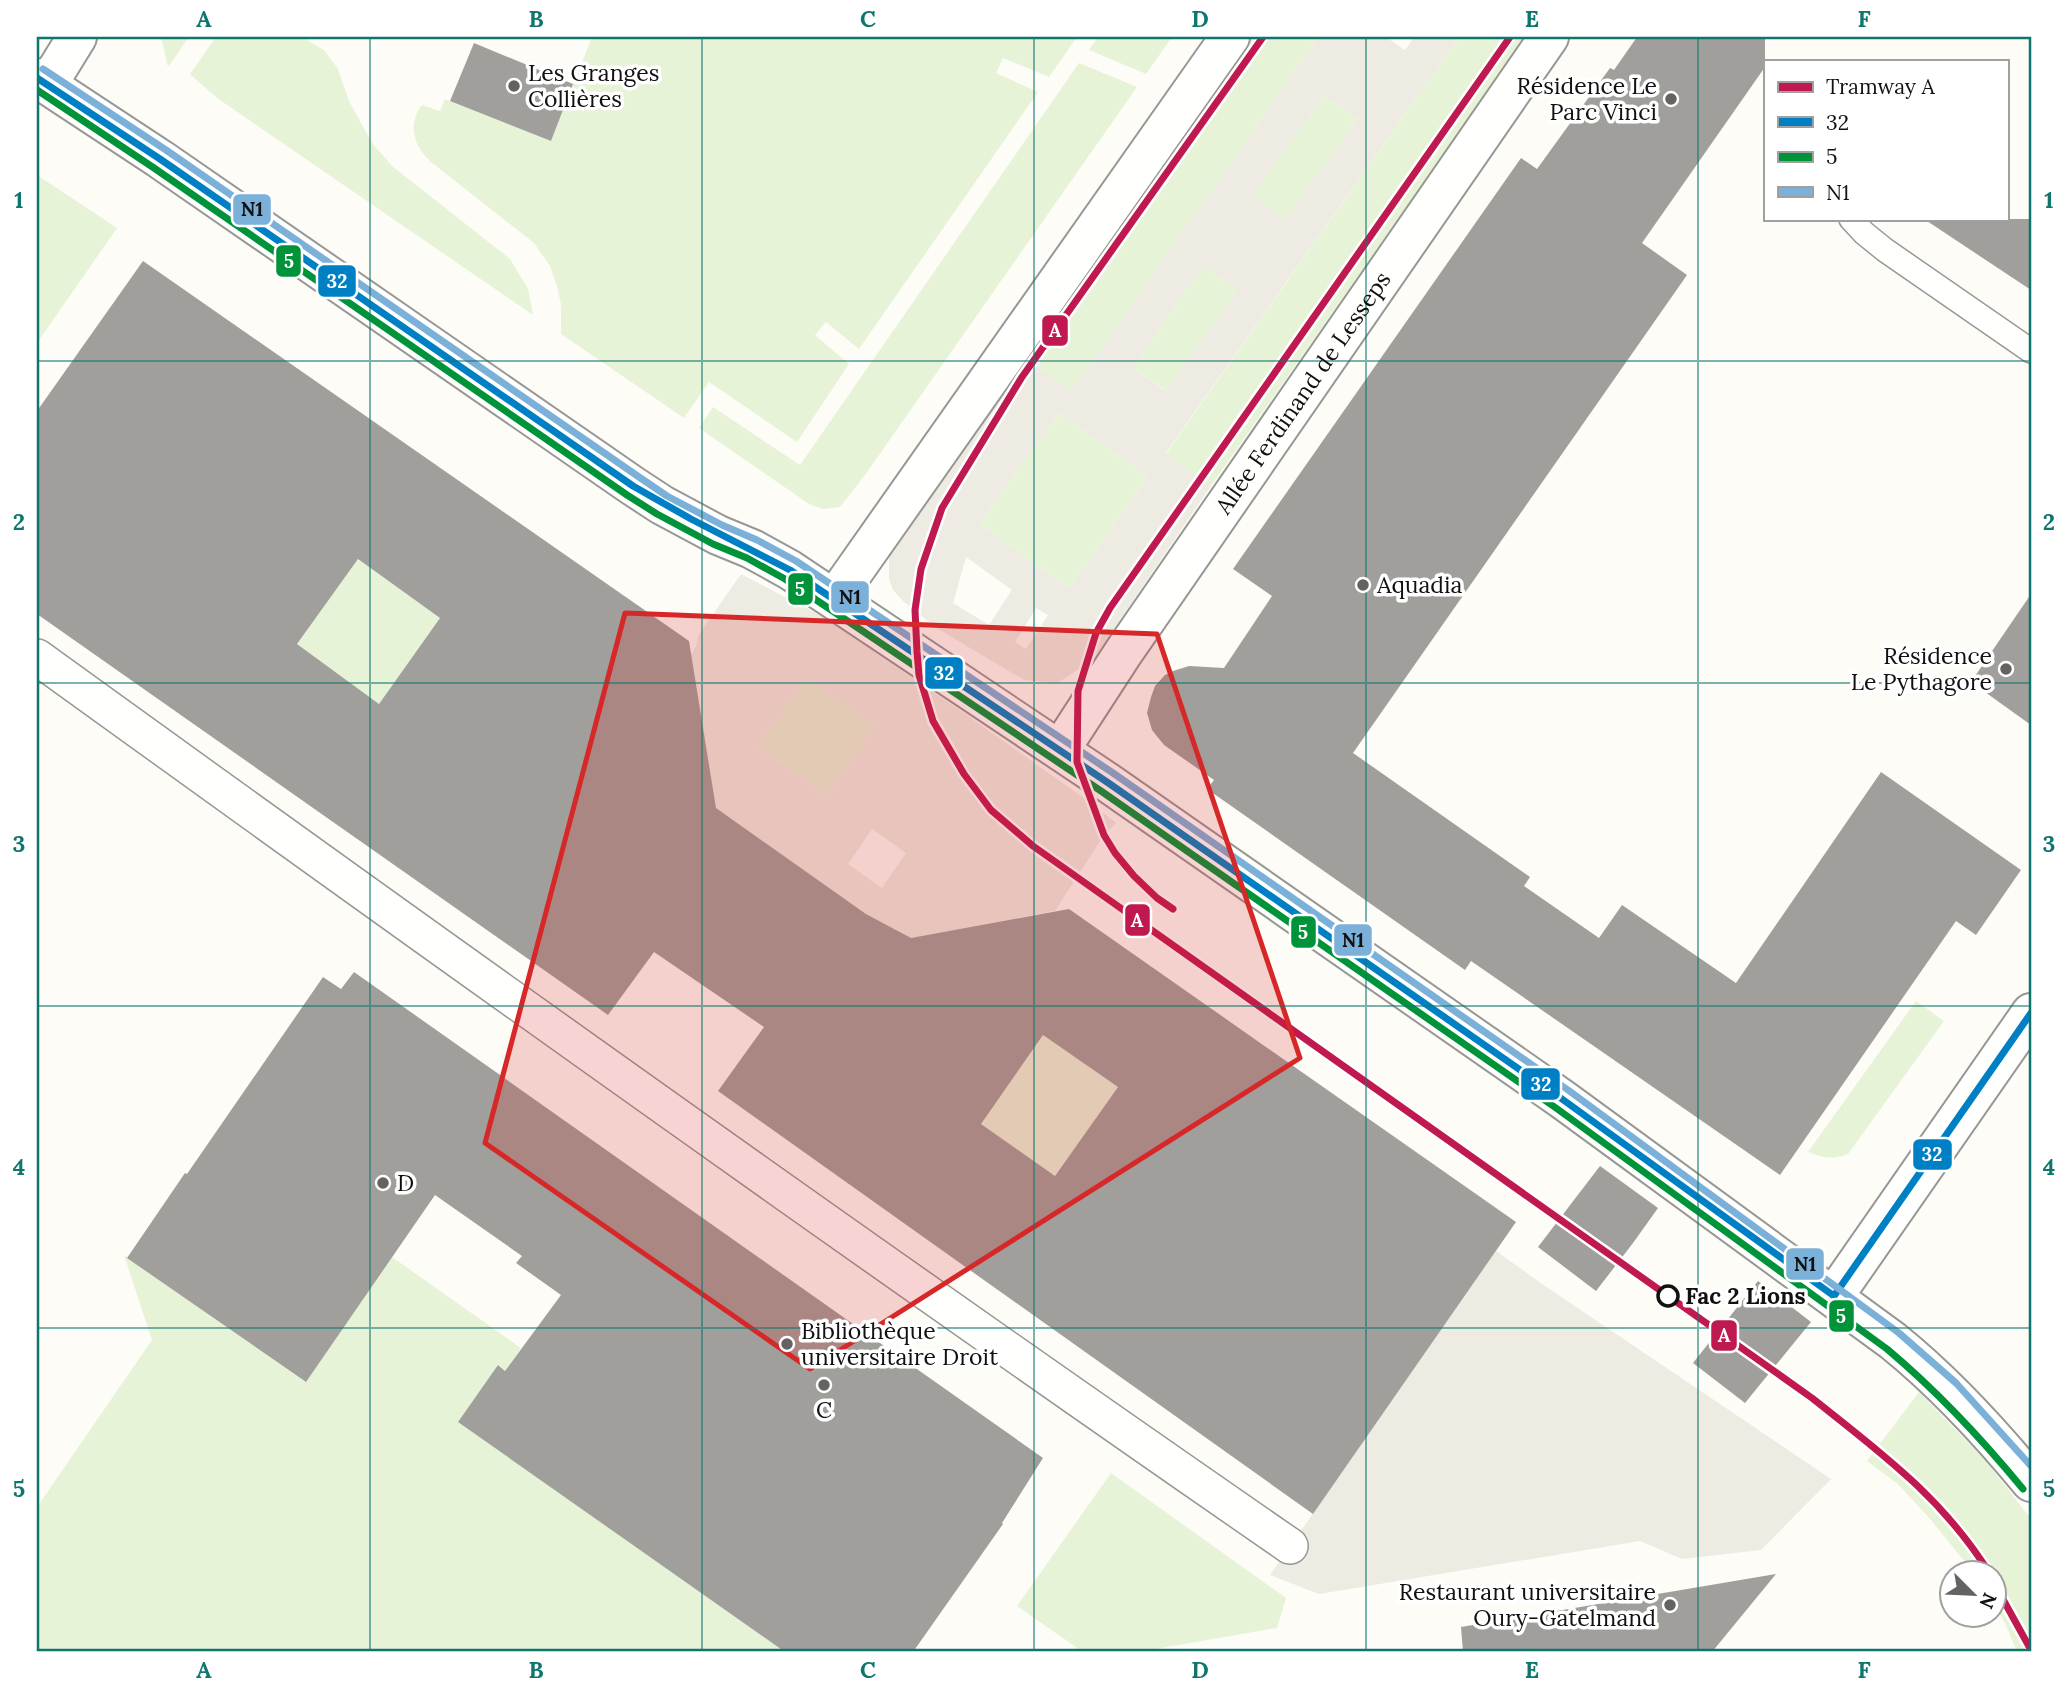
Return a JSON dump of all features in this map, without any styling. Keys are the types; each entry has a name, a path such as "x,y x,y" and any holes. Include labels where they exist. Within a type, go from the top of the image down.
{"street":[{"path":"77,37 41,89 160,159 633,486 696,523 781,565 835,598 1060,750 1562,1099 1834,1296 1923,1365 1998,1441 2031,1482"},
{"path":"835,598 1230,37"},
{"name":"Allée Ferdinand de Lesseps","path":"1060,750 1138,631 1549,37"},
{"path":"37,657 349,883 1124,1432 1290,1546"},
{"path":"1834,1296 2031,1013"}],"lane":[{"path":"1852,220 1885,250 2031,351"}],"highlighted area":[{"path":"625,613 1157,634 1300,1058 810,1369 485,1143"}],"green space":[{"path":"161,37 189,37 168,67"},
{"path":"216,37 302,37 324,50 338,69 349,101 372,143 392,166 510,259 528,289 533,315 217,98 190,74"},
{"path":"592,37 1077,37 1049,77 1003,58 996,73 1038,92 859,349 826,322 815,335 849,364 797,442 709,382 684,418 561,334 561,305 557,286 550,266 534,243 431,162 420,149 414,135 417,112 422,105 440,111 445,99 551,140"},
{"path":"1098,37 1172,37 1146,74 1089,50"},
{"path":"1250,37 1319,37 1072,391 1024,358"},
{"path":"1459,37 1525,37 1211,486 1165,455"},
{"path":"1079,63 1137,87 840,507 822,509 809,504 699,428 713,407 800,465"},
{"path":"1324,95 1357,119 1286,220 1252,196"},
{"path":"37,175 117,228 37,343"},
{"path":"1203,266 1237,290 1167,391 1133,368"},
{"path":"1059,413 1148,477 1069,588 979,524"},
{"path":"358,559 440,618 379,704 297,644"},
{"path":"806,678 876,727 827,796 758,747"},
{"path":"1916,1001 1944,1021 1848,1154 1828,1158 1808,1152"},
{"path":"1043,1035 1118,1087 1055,1176 981,1124"},
{"path":"124,1255 305,1382 392,1257 521,1348 505,1371 499,1365 459,1422 785,1652 37,1652 37,1507 152,1340"},
{"path":"1919,1392 1985,1460 2031,1519 2031,1652 2017,1652 2008,1630 2008,1560 1963,1560 1898,1484 1867,1461"},
{"path":"1111,1473 1286,1598 1277,1628 1138,1652 1083,1652 1017,1606"}],"shaded area":[{"path":"1319,37 1386,37 1405,50 1414,37 1459,37 1165,454 1211,486 1091,662 1057,683 1024,680 938,629 903,601 893,590 889,579 889,554 1024,358 1072,390","holes":["1324,95 1357,119 1286,219 1253,196","1203,266 1237,290 1166,391 1133,368","1059,413 1148,477 1069,588 979,524","966,557 1012,590 989,625 953,603","1036,608 1048,615 1026,649 1015,642"]},
{"path":"741,574 818,614 971,718 1116,823 1104,835 1055,911 911,938 866,914 716,808 691,655 698,636","holes":["806,679 875,727 827,796 758,747","872,829 906,853 882,888 848,864"]},
{"path":"1496,1251 1831,1479 1761,1550 1682,1559 1640,1541 1319,1594 1270,1575"}],"building":[{"path":"1637,37 1765,37 1764,68 1642,243 1687,275 1353,753 1530,877 1524,886 1599,938 1622,905 1736,983 1881,772 2021,870 1976,935 1956,921 1780,1175 1471,961 1465,970 1207,789 1214,780 1164,745 1152,730 1147,713 1155,686 1165,675 1189,666 1224,668 1272,596 1233,569 1521,158 1537,169 1610,68 1614,70"},
{"name":"Les Granges Collières","path":"474,43 573,84 551,141 450,101"},
{"path":"2031,219 2031,290 1926,220"},
{"path":"143,261 689,641 716,808 866,914 911,938 1069,909 1516,1222 1313,1514 718,1091 764,1027 654,952 608,1015 37,614 37,411","holes":["358,559 440,618 379,704 297,644","1043,1035 1118,1087 1055,1176 981,1124"]},
{"name":"Résidence Le Pythagore","path":"2031,594 2031,725 1971,682"},
{"path":"354,972 1043,1458 1003,1524 913,1652 785,1652 458,1422 498,1365 505,1371 561,1295 516,1263 522,1256 435,1195 306,1382 127,1258 323,977 341,989"},
{"path":"1600,1166 1658,1208 1596,1291 1538,1247"},
{"path":"1758,1281 1811,1322 1745,1403 1693,1363"},
{"name":"Restaurant universitaire Oury-Gatelmand","path":"1776,1574 1712,1652 1463,1652 1461,1627"}],"tram line":[{"name":"A","path":"1263,37 1022,377 942,508 921,569 915,610 919,675 933,721 964,774 991,810 1033,846 1812,1398 1886,1457 1931,1499 1981,1560"},
{"name":"A","path":"1173,909 1134,876 1115,853 1104,835 1077,762 1078,691 1096,633 1110,608 1510,37"},
{"name":"A","path":"2008,1608 2031,1650"}],"transit line":[{"name":"N1","path":"43,69 166,150 667,496 796,561 1113,773 1568,1090 1899,1333 1956,1383 2031,1466"},
{"name":"32","path":"37,78 160,159 633,486 790,570 1107,782 1562,1099 1834,1296"},
{"name":"5","path":"37,90 627,495 713,544 747,558 785,579 1101,791 1556,1108 1887,1349 1958,1416 2023,1489"},
{"name":"32","path":"1834,1296 2031,1013"}],"place":[{"name":"Les Granges Collières","path":"514,86"},
{"name":"Résidence Le Parc Vinci","path":"1671,99"},
{"name":"Aquadia","path":"1363,585"},
{"name":"Résidence Le Pythagore","path":"2006,669"},
{"name":"D","path":"383,1183"},
{"name":"Fac 2 Lions","path":"1668,1296"},
{"name":"Bibliothèque universitaire Droit","path":"787,1344"},
{"name":"C","path":"824,1385"},
{"name":"Restaurant universitaire Oury-Gatelmand","path":"1670,1605"}]}
